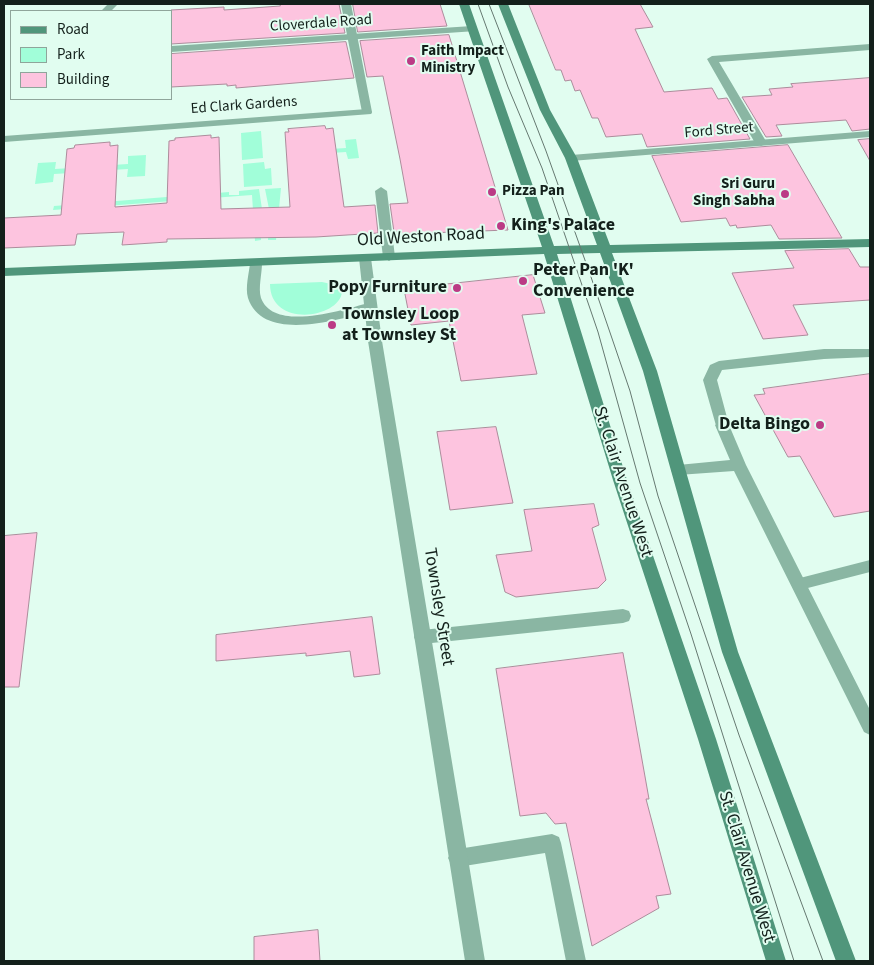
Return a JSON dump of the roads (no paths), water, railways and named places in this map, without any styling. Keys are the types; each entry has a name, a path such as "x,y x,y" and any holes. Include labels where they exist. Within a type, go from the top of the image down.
{"main road":[{"name":"St. Clair Avenue West","path":"464,4 549,251 620,480 706,739 776,961"},
{"path":"503,4 544,110 571,158 650,371 730,652 846,961"},
{"name":"Old Weston Road","path":"4,272 549,251 870,243"}],"street":[{"path":"346,4 353,38"},
{"name":"Cloverdale Road","path":"172,49 472,29"},
{"name":"Ed Clark Gardens","path":"4,139 368,112 353,38"},
{"path":"761,143 712,59 870,47"},
{"name":"Ford Street","path":"571,158 870,134"},
{"path":"381,191 389,257"},
{"name":"Townsley Street","path":"364,258 369,307 474,961"},
{"path":"256,263 255,298 265,311 279,318 311,321 369,307"},
{"path":"870,353 824,354 719,366 715,368 710,380 722,425 739,465 800,584 870,728"},
{"path":"678,470 739,465"},
{"path":"800,584 870,566"},
{"path":"422,637 623,616"},
{"path":"458,858 552,843 576,961"}],"tram line":[{"path":"478,4 508,87 542,168 598,332 640,483 691,634 794,961"},
{"path":"489,4 546,151 591,277 630,391 658,496 739,735 823,961"}],"place":[{"name":"Faith Impact Ministry","path":"411,61"},
{"name":"Pizza Pan","path":"492,192"},
{"name":"Sri Guru Singh Sabha","path":"785,194"},
{"name":"King's Palace","path":"501,226"},
{"name":"Peter Pan 'K' Convenience","path":"523,281"},
{"name":"Popy Furniture","path":"457,288"},
{"name":"Townsley Loop at Townsley St","path":"332,325"},
{"name":"Delta Bingo","path":"820,425"}]}
